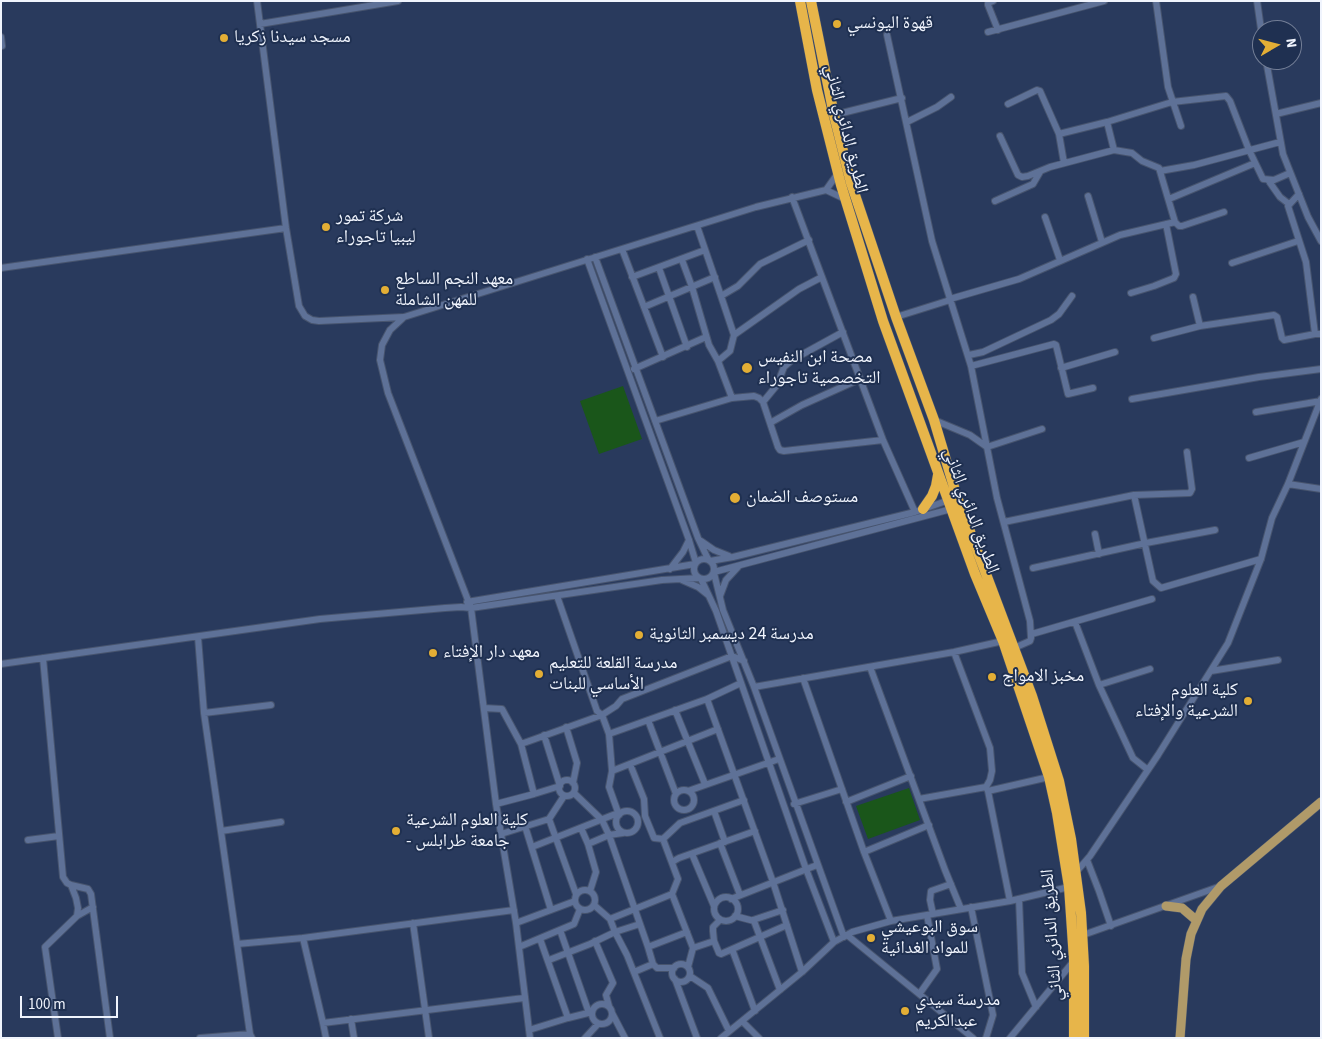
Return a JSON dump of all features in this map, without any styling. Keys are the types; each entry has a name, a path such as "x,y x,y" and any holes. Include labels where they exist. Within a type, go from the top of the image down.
{"highway":[{"name":"الطريق الدائري الثاني","path":"800,1 817,90 838,173 883,321 938,474 955,503 1014,648 1050,748 1063,800 1076,871 1083,935 1084,1038"},
{"name":"الطريق الدائري الثاني","path":"811,1 834,115 851,183 896,317 934,420 975,574 1003,641 1049,778 1069,887 1074,960 1074,1038"},
{"path":"919,510 932,496 938,474"}],"main road":[{"path":"1180,1038 1186,958 1191,934 1202,909 1221,886 1321,802"},
{"path":"1166,906 1182,908 1196,920"},
{"path":"1182,1022 1184,1038"}],"street":[{"path":"257,1 286,228 299,306 305,316 312,320 404,316 792,198 826,190 845,199"},
{"path":"260,24 398,1"},
{"path":"993,1 988,2 988,5 998,30"},
{"path":"988,32 1104,1"},
{"path":"1156,1 1168,87 1182,126"},
{"path":"1257,1 1260,20"},
{"path":"887,34 932,241 969,355 997,498 1032,634 1030,641 1014,648"},
{"path":"1,37 2,46"},
{"path":"1268,70 1282,154 1308,217 1321,241"},
{"path":"1008,104 1037,90 1040,91 1059,134 1064,163"},
{"path":"1059,134 1107,122 1172,102 1226,96 1230,101 1249,150 1262,177 1268,180 1280,197 1289,204 1298,241 1306,262 1318,334 1284,340 1277,317 1274,315 1200,326 1154,338"},
{"path":"906,122 937,107 951,97"},
{"path":"834,115 902,98"},
{"path":"1276,114 1321,103"},
{"path":"1107,122 1114,150"},
{"path":"1000,136 1018,175 1022,177 1064,163 1114,150 1132,153 1160,171 1175,222 1179,226 1224,212"},
{"path":"1160,171 1194,165 1280,142"},
{"path":"1169,199 1255,163"},
{"path":"995,201 1033,184 1040,172"},
{"path":"826,190 838,173"},
{"path":"1268,180 1290,173"},
{"path":"1289,204 1299,194"},
{"path":"1088,196 1102,242"},
{"path":"792,198 883,440 919,510"},
{"path":"1045,217 1060,260"},
{"path":"896,317 1019,279 1120,235 1175,222"},
{"path":"1131,293 1174,278 1177,270 1166,224"},
{"path":"697,226 734,334 730,351 718,361"},
{"path":"1,268 286,228"},
{"path":"721,296 738,286 760,264 809,240"},
{"path":"1232,263 1298,241"},
{"path":"622,249 663,357"},
{"path":"632,277 705,250"},
{"path":"595,257 698,538 714,566 720,597 754,687 794,804 845,936 973,1038"},
{"path":"587,260 689,540 695,564 694,570 710,596 806,869 834,942"},
{"path":"682,260 692,287 706,337 718,361 732,398"},
{"path":"659,268 687,347"},
{"path":"644,307 715,277"},
{"path":"734,334 799,288 822,277"},
{"path":"969,355 983,352 1051,320 1066,306 1072,296"},
{"path":"1192,297 1200,326"},
{"path":"404,316 390,330 382,345 380,360 388,393 471,608 496,804 516,923 530,1034 568,1018 590,1012 598,1004 606,1004 624,1038"},
{"path":"763,402 777,385 784,368 792,360 843,332"},
{"path":"628,371 687,347 706,337"},
{"path":"971,366 1052,344 1056,346 1068,394 1093,388"},
{"path":"622,355 630,352"},
{"path":"1061,368 1115,352"},
{"path":"1132,399 1259,377 1321,370"},
{"path":"770,423 802,405 860,379"},
{"path":"655,421 732,398 754,396 763,402 778,447 784,452 883,440"},
{"path":"1256,412 1320,400"},
{"path":"1076,871 1087,860 1148,770 1228,643 1261,559 1272,518 1288,484 1320,400"},
{"path":"934,420 970,436 987,447"},
{"path":"987,447 1042,429"},
{"path":"1249,458 1304,442"},
{"path":"1004,522 1134,495 1190,493 1192,489 1187,452"},
{"path":"666,477 674,474"},
{"path":"1288,484 1321,489"},
{"path":"1134,495 1154,581 1161,588 1261,559"},
{"path":"460,606 469,601 670,569 695,564 701,559 733,557 919,510 955,503"},
{"path":"1,664 320,619 460,606 471,608 495,606 678,579 710,578 714,573 955,503"},
{"path":"1034,568 1215,530"},
{"path":"1095,534 1099,554"},
{"path":"698,538 714,550 733,557"},
{"path":"670,569 683,552 689,540"},
{"path":"720,597 726,580 738,567"},
{"path":"678,579 692,584 710,596"},
{"path":"557,596 597,711 602,715 609,734 612,771 609,787 619,814 616,820 617,826 623,833"},
{"path":"494,597 495,606"},
{"path":"1032,634 1152,599"},
{"path":"1074,622 1099,685 1133,758 1148,770"},
{"path":"198,637 204,713 251,1036 200,1038"},
{"path":"754,687 954,652 1003,641"},
{"path":"954,652 990,748 992,771 987,789 1010,901"},
{"path":"521,744 602,715 616,706 622,698 732,656 744,661"},
{"path":"43,658 63,877 71,886 76,898 77,916"},
{"path":"1211,671 1278,660"},
{"path":"870,667 962,909"},
{"path":"1099,685 1150,669"},
{"path":"803,678 864,852 891,921"},
{"path":"609,734 707,698 741,683"},
{"path":"707,698 773,882 802,972"},
{"path":"204,713 271,704"},
{"path":"484,708 502,708 521,744 534,794"},
{"path":"675,710 705,784"},
{"path":"648,720 676,794 675,804 680,808 685,809 691,806 693,801 692,795 688,791"},
{"path":"564,796 574,793 576,788 574,783 576,763 566,727"},
{"path":"612,771 718,729"},
{"path":"544,735 560,786 560,792 564,796"},
{"path":"676,794 682,790 688,791 779,758"},
{"path":"630,764 644,799 646,816 654,838 663,839 680,823 744,800"},
{"path":"846,802 911,776"},
{"path":"919,800 1049,778"},
{"path":"496,804 560,786 566,780 574,783"},
{"path":"794,804 842,789"},
{"path":"574,793 602,820 609,835 648,947 652,964 657,968 674,968"},
{"path":"501,834 549,819 564,796"},
{"path":"714,811 740,895"},
{"path":"532,847 624,812 631,812 637,818 638,825 630,833 609,835 588,844"},
{"path":"637,818 646,816"},
{"path":"519,947 576,923 580,909 549,819"},
{"path":"221,831 282,822"},
{"path":"864,852 929,825"},
{"path":"526,826 550,910"},
{"path":"582,828 596,872 590,891"},
{"path":"672,862 755,831"},
{"path":"28,840 59,836"},
{"path":"663,839 678,879 672,894 693,948 688,967 690,976 708,988 729,1031"},
{"path":"692,854 714,906 715,914 720,920 728,921 737,913 737,905 731,899"},
{"path":"1087,860 1110,926"},
{"path":"714,906 719,899 731,899 817,865"},
{"path":"920,994 937,969 930,915 931,891 951,884"},
{"path":"71,886 88,889 91,894 110,1038"},
{"path":"1083,935 1221,886"},
{"path":"721,1038 802,972 834,942 852,932 891,921 1010,901 1069,887"},
{"path":"516,923 575,898 584,890 590,891 595,899 594,905 589,909 580,909"},
{"path":"610,919 672,894"},
{"path":"1019,899 1022,973 1036,1007"},
{"path":"594,905 610,919 634,972 658,1037"},
{"path":"58,1038 45,947 77,916 93,907"},
{"path":"971,907 993,1015 986,1038"},
{"path":"237,944 303,938 514,910"},
{"path":"735,916 753,920 782,910"},
{"path":"720,920 713,929 714,941 720,954 787,925"},
{"path":"753,920 780,990"},
{"path":"413,923 429,1038"},
{"path":"548,960 596,942 615,932 640,924"},
{"path":"560,930 592,1019 598,1024"},
{"path":"648,947 687,932"},
{"path":"303,938 326,1038"},
{"path":"540,938 568,1018"},
{"path":"693,948 714,941"},
{"path":"585,1038 598,1024 610,1020 610,1010 606,995 613,983 596,942"},
{"path":"732,949 755,1011"},
{"path":"1010,1038 1074,960"},
{"path":"634,972 652,964"},
{"path":"688,967 679,964 674,968 672,974 697,1038"},
{"path":"675,979 684,982 690,976"},
{"path":"323,1023 524,998"},
{"path":"351,1019 354,1038"},
{"path":"742,1021 759,1038"}],"green space":[{"path":"623,386 642,439 599,454 580,401"},
{"path":"909,788 920,820 868,839 856,806"}],"place":[{"name":"قهوة اليونسي","path":"837,24"},
{"name":"مسجد سيدنا زكريا","path":"224,38"},
{"name":"شركة تمور ليبيا تاجوراء","path":"326,227"},
{"name":"معهد النجم الساطع للمهن الشاملة","path":"385,290"},
{"name":"مصحة ابن النفيس التخصصية تاجوراء","path":"747,368"},
{"name":"مستوصف الضمان","path":"735,498"},
{"name":"مدرسة 24 ديسمبر الثانوية","path":"639,635"},
{"name":"معهد دار الإفتاء","path":"433,653"},
{"name":"مدرسة القلعة للتعليم الأساسي للبنات","path":"539,674"},
{"name":"مخبز الامواج","path":"992,677"},
{"name":"كلية العلوم الشرعية والإفتاء","path":"1248,701"},
{"name":"كلية العلوم الشرعية - جامعة طرابلس","path":"396,831"},
{"name":"سوق البوعيشي للمواد الغدائية","path":"871,938"},
{"name":"مدرسة سيدي عبدالكريم","path":"905,1011"}]}
